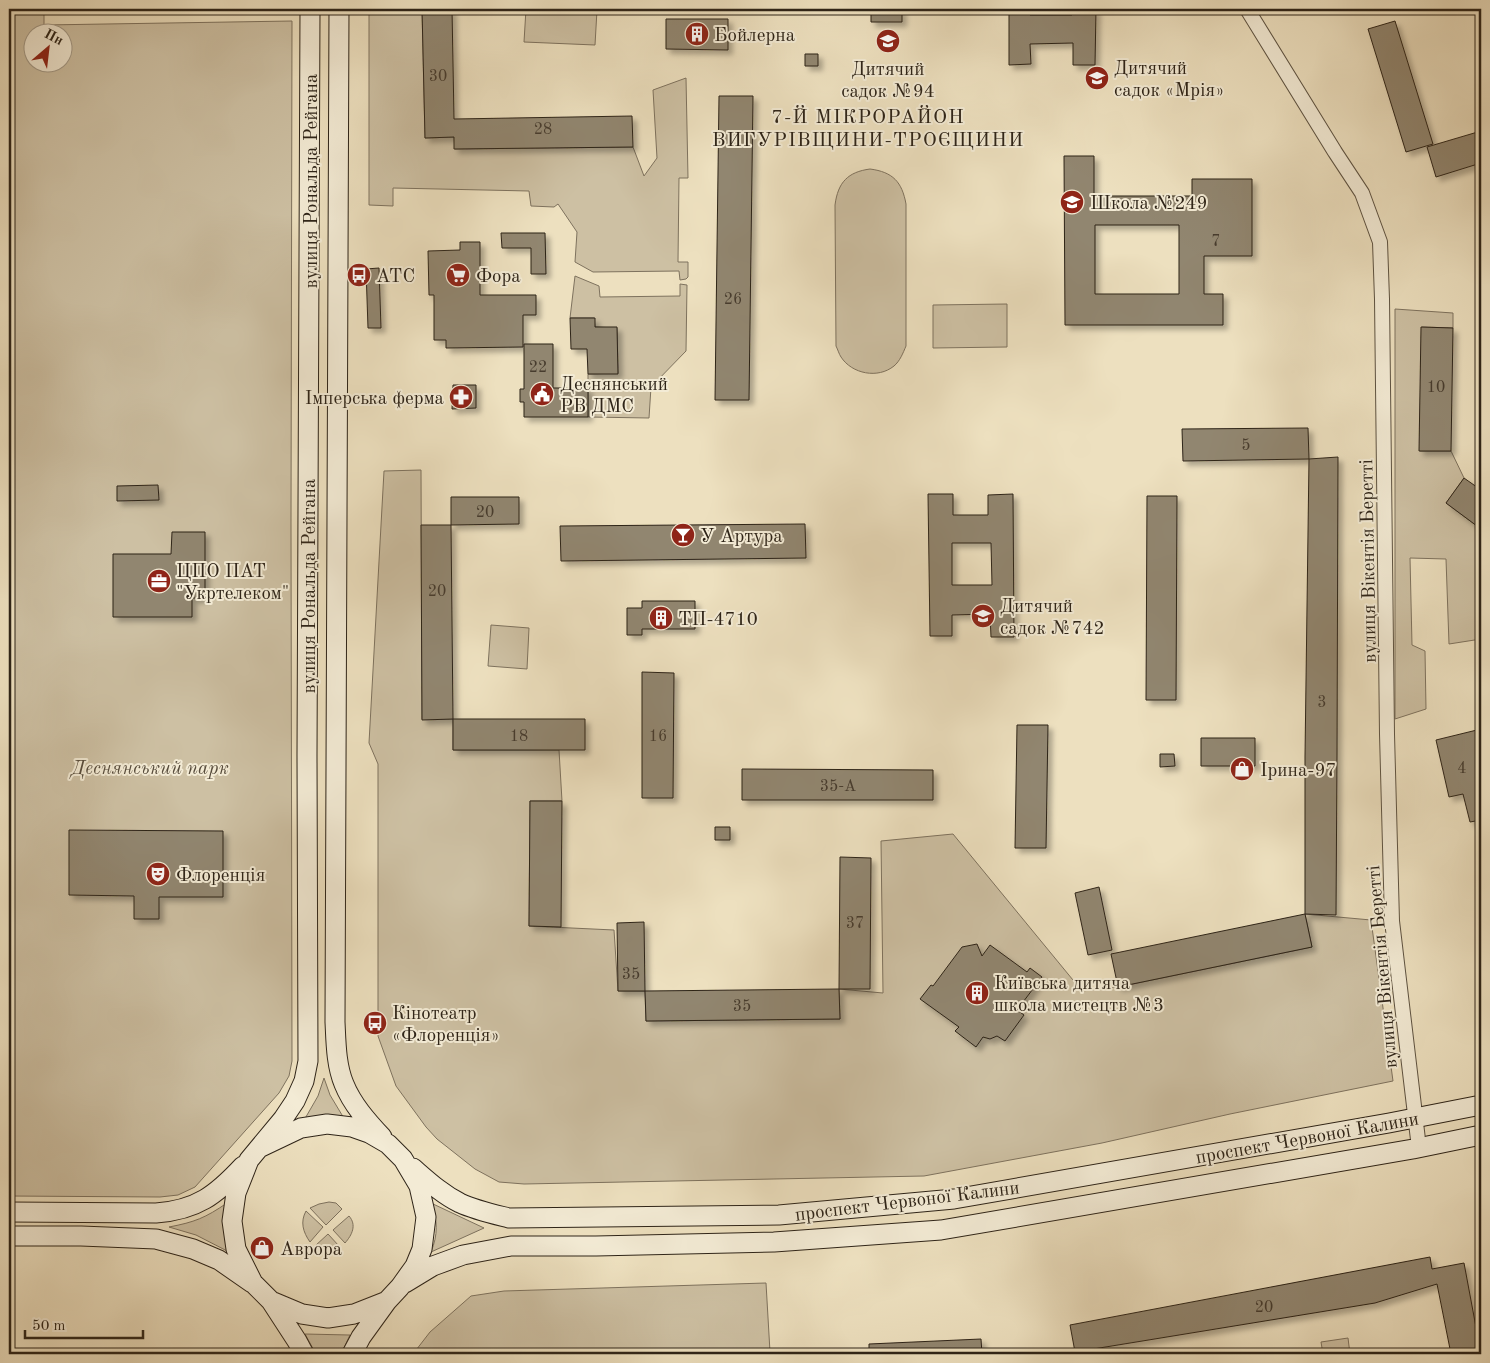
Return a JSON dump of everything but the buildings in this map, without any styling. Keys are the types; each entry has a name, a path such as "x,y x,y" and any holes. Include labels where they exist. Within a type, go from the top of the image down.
{"main road":[{"name":"вулиця Рональда Рейгана","path":"254,1154 283,1119 295,1101 304,1081 308,1061 307,746 310,9"},
{"name":"вулиця Рональда Рейгана","path":"340,9 335,1022 337,1052 344,1083 355,1105 388,1144"},
{"name":"проспект Червоної Калини","path":"403,1159 434,1186 460,1203 509,1218 778,1215 954,1199 1481,1105"},
{"path":"9,1212 174,1212 197,1204 214,1195 232,1179 254,1154 301,1128 327,1124 352,1127 369,1133 388,1144 403,1159 419,1186 426,1217 422,1249 414,1266 361,1337 352,1354"},
{"name":"проспект Червоної Калини","path":"400,1287 433,1266 463,1255 511,1246 774,1242 940,1230 1418,1148 1481,1135"},
{"path":"253,1283 236,1249 232,1221 236,1193 254,1154"},
{"path":"9,1236 156,1239 194,1249 219,1260 253,1283 271,1301 304,1354"},
{"path":"271,1301 302,1314 328,1318 354,1314 387,1301"}],"street":[{"name":"вулиця Вікентія Беретті","path":"1247,9 1362,193 1380,242 1384,377 1390,883 1392,921 1418,1148"}],"green space":[{"name":"Деснянський парк","path":"9,9 44,9 44,22 22,22 22,72 72,72 72,25 292,21 292,1061 289,1076 279,1093 195,1187 178,1195 160,1197 9,1196"},
{"path":"369,9 422,9 425,138 454,137 455,149 633,147 644,176 657,158 653,90 686,78 688,178 679,178 678,262 688,262 688,277 680,280 679,271 593,272 575,262 577,232 558,204 554,207 531,206 529,191 393,188 393,206 369,205"},
{"path":"526,9 597,10 595,45 524,42"},
{"path":"862,170 878,170 895,179 902,190 906,204 906,346 900,359 894,366 881,372 866,373 858,371 846,363 836,346 835,205 836,197 845,180"},
{"path":"575,276 599,286 600,297 680,296 680,284 687,285 686,351 651,387 649,418 588,417 588,374 618,373 617,328 595,327 594,318 570,318"},
{"path":"1007,304 1007,347 933,348 933,305"},
{"path":"1395,309 1453,313 1453,328 1422,327 1420,451 1451,451 1464,478 1446,503 1481,529 1481,639 1449,644 1446,559 1410,558 1412,645 1425,651 1426,709 1395,719"},
{"path":"421,470 422,719 453,719 453,750 559,750 562,801 530,801 529,926 614,930 618,991 645,991 646,1021 840,1019 839,989 883,993 881,841 953,834 1082,991 1118,987 1312,947 1305,914 1371,920 1393,1081 1230,1114 1102,1143 924,1176 524,1184 499,1182 475,1169 437,1139 396,1086 378,1036 378,764 369,743 384,471"},
{"path":"491,625 529,628 527,669 488,666"},
{"path":"324,1078 330,1095 345,1120 303,1122 318,1096"},
{"path":"329,1202 336,1203 342,1209 326,1225 310,1208"},
{"path":"227,1203 231,1253 196,1235 169,1227 200,1219"},
{"path":"431,1203 484,1228 431,1252 436,1228 435,1215"},
{"path":"306,1211 323,1227 310,1242 303,1227"},
{"path":"349,1216 353,1223 353,1230 345,1243 333,1230"},
{"path":"328,1234 339,1246 327,1250 315,1246"},
{"path":"766,1283 770,1352 688,1352 688,1354 413,1354 430,1332 471,1296 504,1291"},
{"path":"305,1334 350,1335 341,1354 316,1354"},
{"path":"1348,1338 1350,1354 1323,1354 1321,1342"}],"place":[{"name":"Бойлерна","path":"697,34"},
{"name":"Дитячий садок №94","path":"888,41"},
{"name":"Дитячий садок «Мрія»","path":"1097,78"},
{"name":"Школа №249","path":"1072,202"},
{"name":"АТС","path":"359,275"},
{"name":"Фора","path":"458,275"},
{"name":"Деснянський РВ ДМС","path":"542,394"},
{"name":"Імперська ферма","path":"461,397"},
{"name":"У Артура","path":"683,535"},
{"name":"ЦПО ПАТ \"Укртелеком\"","path":"159,581"},
{"name":"Дитячий садок №742","path":"983,616"},
{"name":"ТП-4710","path":"661,618"},
{"name":"Ірина-97","path":"1242,769"},
{"name":"Флоренція","path":"158,874"},
{"name":"Київська дитяча школа мистецтв №3","path":"977,993"},
{"name":"Кінотеатр «Флоренція»","path":"375,1023"},
{"name":"Аврора","path":"262,1248"}],"district":[{"name":"7-Й МІКРОРАЙОН ВИГУРІВЩИНИ-ТРОЄЩИНИ","path":"868,128"}]}
